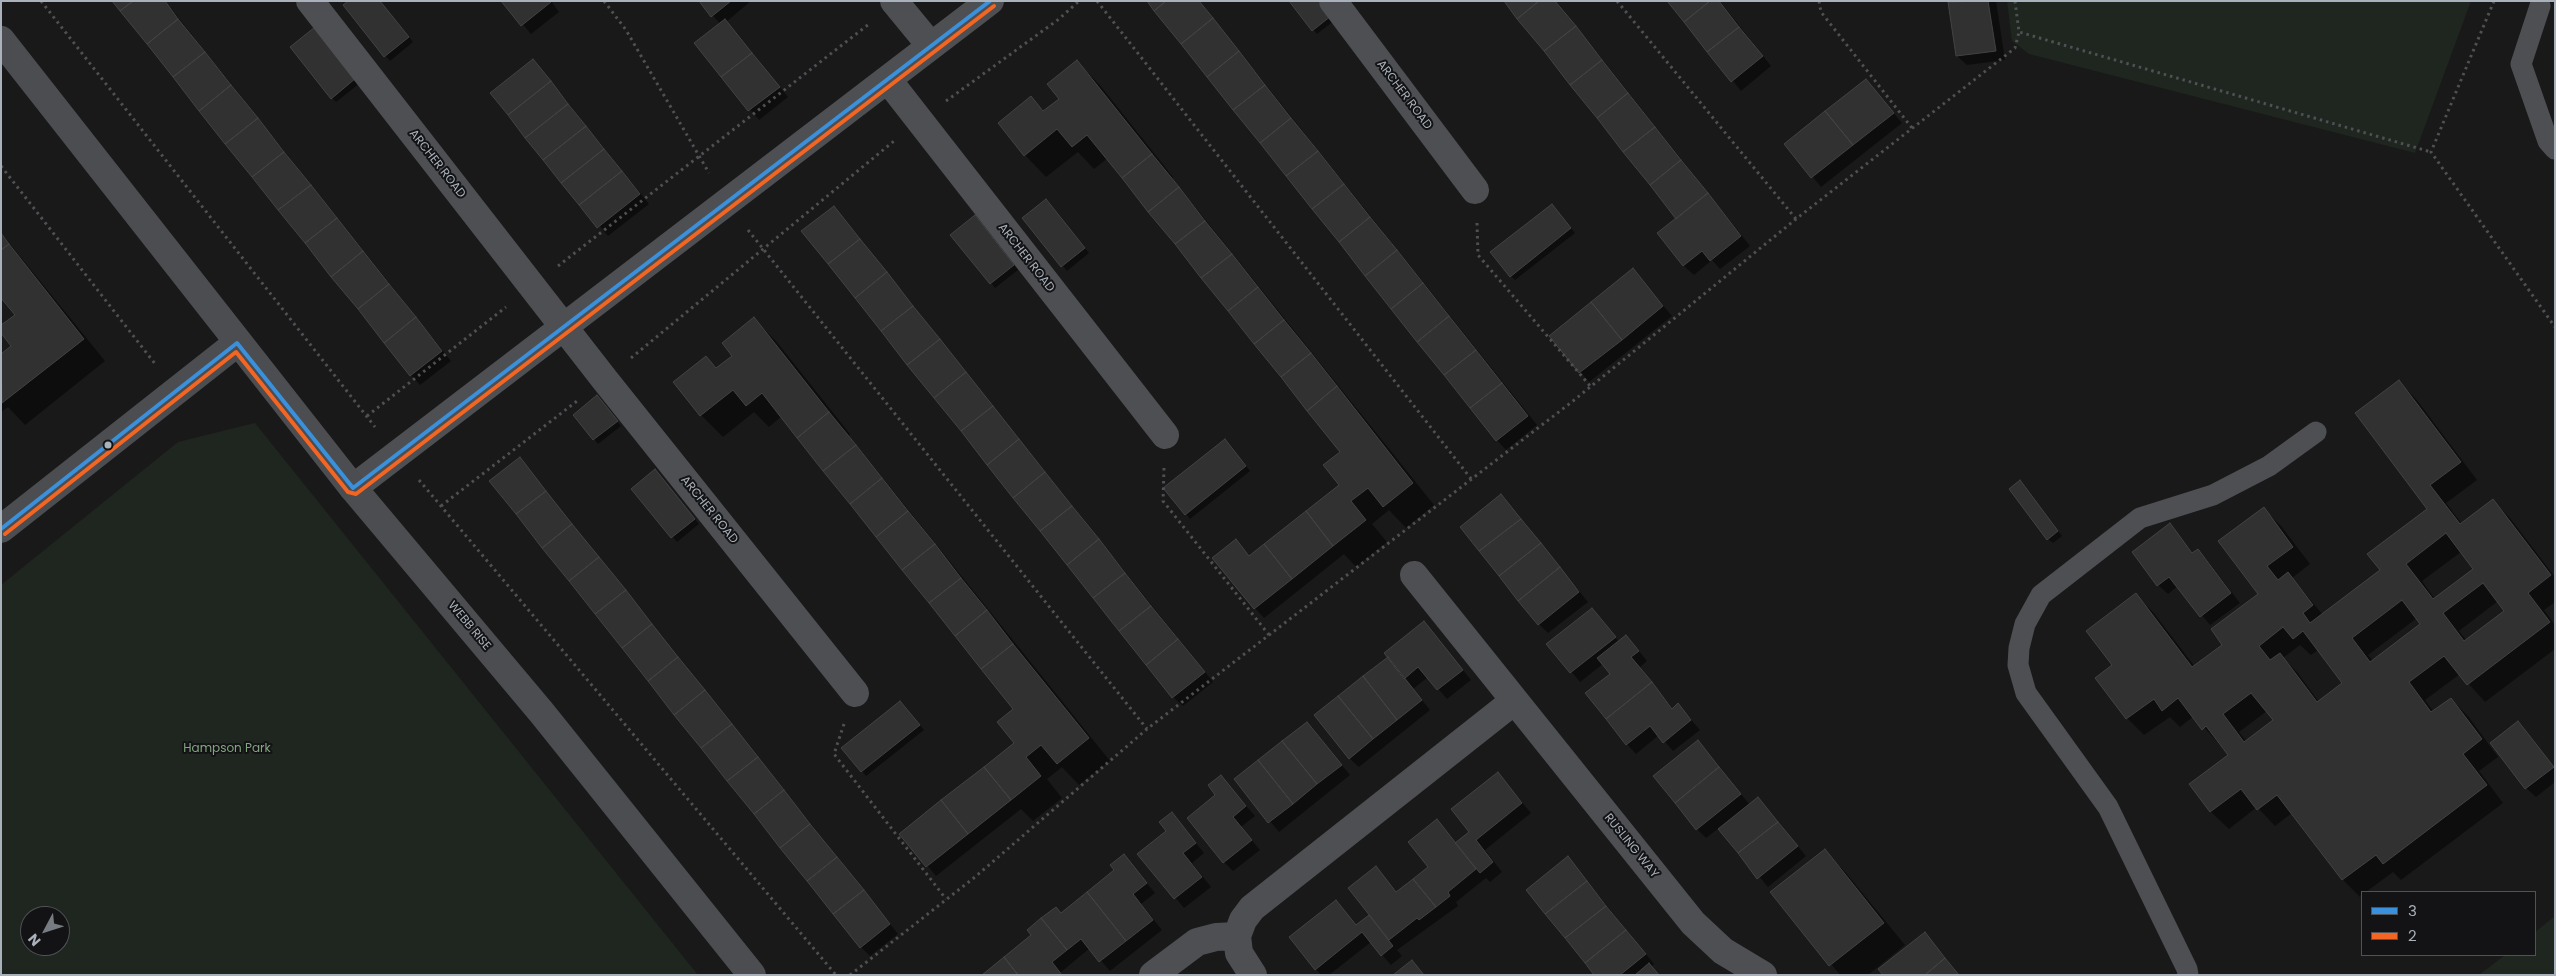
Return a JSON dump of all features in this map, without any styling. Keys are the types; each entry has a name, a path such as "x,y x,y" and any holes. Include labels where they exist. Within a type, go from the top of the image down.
{"street":[{"name":"ARCHER ROAD","path":"310,1 565,326 605,380 855,693"},
{"path":"353,488 990,1"},
{"name":"ARCHER ROAD","path":"1333,1 1475,190"},
{"path":"894,2 931,46"},
{"name":"WEBB RISE","path":"1,40 237,343 353,488 542,713 752,975"},
{"name":"ARCHER ROAD","path":"888,80 918,121 1165,435"},
{"path":"1,528 237,343"},
{"name":"RUSLING WAY","path":"1414,575 1693,923 1723,952 1763,975"},
{"path":"1253,975 1239,953 1237,936 1243,920 1252,908 1514,701"},
{"path":"1153,975 1197,942 1216,937 1237,936"}],"lane":[{"path":"2540,6 2521,64 2548,141 2555,148"},
{"path":"2188,975 2188,969 2108,806 2026,694 2018,665 2019,648 2025,624 2040,595 2140,518 2213,495 2269,466 2316,432"}],"path":[{"path":"40,1 397,455 836,975"},
{"path":"604,1 626,30 726,203 1147,729"},
{"path":"440,506 605,380 762,248 918,121 1059,19 1079,1"},
{"path":"1098,1 1472,480"},
{"path":"1617,1 1796,220"},
{"path":"1820,1 1821,12 1912,128"},
{"path":"850,975 946,899 1147,729 1591,387 1796,220 2015,48 2019,32 2014,1"},
{"path":"2431,152 2494,1"},
{"path":"366,416 894,2"},
{"path":"2019,32 2431,152 2555,326"},
{"path":"1,166 176,391"},
{"path":"1475,190 1478,255 1591,387"},
{"path":"1165,435 1163,501 1269,635"},
{"path":"855,693 834,754 946,899"}],"green space":[{"path":"2007,1 2471,1 2415,153 2029,54 2012,41"},
{"name":"Hampson Park","path":"255,423 698,975 1,975 1,585 178,442"},
{"path":"2555,916 2555,975 2479,975 2504,956 2536,956 2536,931"}],"building":[{"path":"112,1 133,1 120,11"},
{"path":"133,1 165,1 178,19 147,44 120,11"},
{"path":"348,1 380,1 409,37 384,57 343,5"},
{"path":"501,1 550,1 551,2 521,26"},
{"path":"699,1 731,1 711,17"},
{"path":"1147,1 1166,1 1154,11"},
{"path":"1166,1 1199,1 1213,18 1181,44 1154,11"},
{"path":"1289,1 1328,1 1336,12 1312,31"},
{"path":"1504,1 1539,1 1517,19"},
{"path":"1539,1 1555,1 1576,26 1544,51 1517,19"},
{"path":"1667,1 1710,1 1684,22"},
{"path":"1710,1 1719,1 1739,27 1707,52 1684,22"},
{"path":"1988,1 1996,51 1956,56 1948,2"},
{"path":"1213,18 1239,51 1207,77 1181,44"},
{"path":"178,19 205,52 173,77 147,44"},
{"path":"725,19 752,53 721,77 694,43"},
{"path":"1576,26 1602,60 1570,85 1544,51"},
{"path":"315,27 356,78 331,99 290,47"},
{"path":"1739,27 1763,56 1731,82 1707,52"},
{"path":"1239,51 1265,85 1233,110 1207,77"},
{"path":"205,52 231,85 199,111 173,77"},
{"path":"752,53 780,87 748,111 721,77"},
{"path":"533,59 551,81 508,115 490,93"},
{"path":"1077,60 1152,154 1122,178 1087,135 1072,147 1057,129 1024,156 998,123 1031,96 1043,111 1059,99 1047,84"},
{"path":"1602,60 1628,93 1597,118 1570,85"},
{"path":"1866,79 1894,113 1853,145 1825,111"},
{"path":"551,81 568,104 525,138 508,115"},
{"path":"231,85 258,118 225,144 199,111"},
{"path":"1265,85 1291,118 1260,143 1233,110"},
{"path":"1628,93 1655,127 1623,152 1597,118"},
{"path":"568,104 586,126 543,160 525,138"},
{"path":"1825,111 1853,145 1811,178 1784,144"},
{"path":"258,118 284,152 252,177 225,144"},
{"path":"1291,118 1318,151 1286,176 1260,143"},
{"path":"586,126 604,149 561,183 543,160"},
{"path":"1655,127 1681,160 1650,185 1623,152"},
{"path":"604,149 622,171 579,205 561,183"},
{"path":"1318,151 1344,184 1312,209 1286,176"},
{"path":"284,152 311,185 278,210 252,177"},
{"path":"1152,154 1179,187 1148,212 1122,178"},
{"path":"1681,160 1708,193 1676,219 1650,185"},
{"path":"622,171 640,194 597,228 579,205"},
{"path":"1344,184 1370,217 1339,242 1312,209"},
{"path":"311,185 337,218 305,243 278,210"},
{"path":"1179,187 1205,221 1175,244 1148,212"},
{"path":"1708,193 1741,236 1710,261 1702,251 1683,266 1657,233"},
{"path":"1046,199 1085,248 1061,267 1022,218"},
{"path":"1552,204 1571,228 1510,277 1490,252"},
{"path":"834,206 860,239 828,264 801,231"},
{"path":"975,215 1014,265 990,284 950,235"},
{"path":"1370,217 1397,250 1365,276 1339,242"},
{"path":"337,218 363,251 331,277 305,243"},
{"path":"1205,221 1232,254 1201,278 1175,244"},
{"path":"1,233 9,244 1,250"},
{"path":"860,239 887,272 855,298 828,264"},
{"path":"9,244 84,339 2,403 1,354 11,346 1,333 1,325 15,315 1,298 1,250"},
{"path":"1397,250 1423,283 1391,309 1365,276"},
{"path":"363,251 389,284 358,309 331,277"},
{"path":"1232,254 1258,287 1228,311 1201,278"},
{"path":"1633,268 1663,306 1622,340 1591,302"},
{"path":"887,272 913,306 881,331 855,298"},
{"path":"1423,283 1449,316 1417,342 1391,309"},
{"path":"389,284 416,317 384,343 358,309"},
{"path":"1258,287 1284,320 1254,344 1228,311"},
{"path":"1591,302 1622,340 1579,373 1549,336"},
{"path":"913,306 940,339 907,365 881,331"},
{"path":"1449,316 1476,350 1444,375 1417,342"},
{"path":"416,317 442,351 410,376 384,343"},
{"path":"754,317 829,412 797,438 762,393 746,406 733,390 700,416 673,382 706,356 716,368 732,356 722,343"},
{"path":"1284,320 1311,353 1281,377 1254,344"},
{"path":"940,339 966,372 934,398 907,365"},
{"path":"1476,350 1502,383 1470,408 1444,375"},
{"path":"1311,353 1337,386 1307,411 1281,377"},
{"path":"966,372 993,406 961,431 934,398"},
{"path":"2399,380 2461,462 2430,485 2460,524 2493,499 2551,575 2528,593 2550,622 2467,685 2444,656 2409,682 2431,712 2451,698 2482,739 2463,754 2487,785 2383,864 2376,855 2342,880 2277,795 2257,810 2241,789 2210,812 2189,784 2228,755 2206,726 2202,730 2178,698 2162,711 2154,699 2126,719 2095,678 2112,665 2086,631 2136,593 2192,667 2222,645 2211,629 2258,594 2218,541 2264,507 2293,547 2267,566 2278,580 2288,572 2313,605 2303,613 2310,623 2380,570 2367,554 2427,509 2355,413","holes":["2446,533 2473,569 2433,599 2406,564","2483,583 2504,611 2464,641 2443,613","2402,600 2420,624 2370,662 2352,638","2283,627 2293,639 2303,631 2342,683 2317,702 2280,653 2270,660 2259,646","2251,693 2273,720 2244,742 2223,714"]},
{"path":"1502,383 1528,416 1496,441 1470,408"},
{"path":"1337,386 1413,483 1383,507 1368,488 1351,501 1366,520 1333,546 1306,511 1339,485 1323,465 1340,452 1307,411"},
{"path":"597,395 618,421 593,440 573,415"},
{"path":"993,406 1019,439 987,465 961,431"},
{"path":"829,412 856,445 823,471 797,438"},
{"path":"1019,439 1045,472 1013,498 987,465"},
{"path":"1225,439 1246,466 1185,515 1163,488"},
{"path":"856,445 882,478 850,504 823,471"},
{"path":"520,457 546,491 516,514 489,481"},
{"path":"655,469 695,519 671,538 631,489"},
{"path":"1045,472 1072,506 1040,531 1013,498"},
{"path":"882,478 908,511 876,537 850,504"},
{"path":"2020,480 2058,531 2047,540 2009,489"},
{"path":"546,491 572,524 542,548 516,514"},
{"path":"1501,494 1521,519 1479,551 1460,527"},
{"path":"1072,506 1099,539 1067,565 1040,531"},
{"path":"908,511 935,544 902,570 876,537"},
{"path":"1306,511 1333,546 1292,579 1264,544"},
{"path":"1521,519 1541,543 1499,576 1479,551"},
{"path":"2170,523 2192,553 2198,549 2231,593 2200,617 2169,577 2157,586 2132,552"},
{"path":"572,524 599,557 569,581 542,548"},
{"path":"1099,539 1125,573 1093,598 1067,565"},
{"path":"1236,539 1249,556 1264,544 1292,579 1254,609 1212,558"},
{"path":"1541,543 1560,567 1518,601 1499,576"},
{"path":"935,544 961,578 929,603 902,570"},
{"path":"599,557 626,590 595,614 569,581"},
{"path":"1560,567 1579,592 1538,625 1518,601"},
{"path":"1125,573 1151,606 1119,631 1093,598"},
{"path":"961,578 987,610 955,636 929,603"},
{"path":"626,590 652,624 622,648 595,614"},
{"path":"1151,606 1178,639 1146,665 1119,631"},
{"path":"1592,608 1616,637 1570,673 1546,644"},
{"path":"987,610 1013,644 981,669 955,636"},
{"path":"1424,621 1463,670 1437,690 1418,667 1404,679 1384,653"},
{"path":"652,624 678,657 648,681 622,648"},
{"path":"1626,635 1639,651 1631,657 1652,682 1606,719 1585,693 1610,674 1597,658"},
{"path":"1178,639 1205,672 1172,698 1146,665"},
{"path":"1013,644 1089,738 1057,764 1041,745 1026,757 1041,776 1011,800 984,767 1014,743 997,722 1013,709 981,669"},
{"path":"678,657 705,690 674,715 648,681"},
{"path":"1388,657 1422,700 1397,720 1363,676"},
{"path":"1363,676 1397,720 1373,739 1338,696"},
{"path":"1652,682 1672,709 1678,703 1691,720 1663,743 1650,726 1626,745 1606,719"},
{"path":"705,690 732,724 701,748 674,715"},
{"path":"1338,696 1373,739 1349,759 1314,715"},
{"path":"900,701 920,725 861,772 841,748"},
{"path":"2518,721 2554,767 2525,789 2490,743"},
{"path":"1307,722 1342,765 1317,784 1282,741"},
{"path":"732,724 758,757 727,781 701,748"},
{"path":"1698,740 1719,767 1675,803 1653,776"},
{"path":"1282,741 1317,784 1293,804 1258,760"},
{"path":"758,757 784,790 754,814 727,781"},
{"path":"1258,760 1293,804 1268,823 1234,779"},
{"path":"984,767 1011,800 968,834 941,800"},
{"path":"1719,767 1741,794 1696,830 1675,803"},
{"path":"1498,772 1522,803 1476,840 1493,862 1480,873 1455,843 1469,832 1451,809"},
{"path":"1221,775 1246,806 1233,817 1252,840 1223,863 1187,818 1215,795 1208,785"},
{"path":"784,790 810,824 780,848 754,814"},
{"path":"1758,797 1778,822 1738,853 1718,829"},
{"path":"941,800 968,834 926,867 899,834"},
{"path":"1172,812 1196,843 1183,853 1202,877 1174,899 1137,854 1166,831 1159,822"},
{"path":"1437,819 1476,869 1448,892 1450,896 1436,907 1413,879 1428,867 1408,842"},
{"path":"1778,822 1798,846 1757,879 1738,853"},
{"path":"810,824 837,857 807,881 780,848"},
{"path":"1825,849 1884,923 1829,966 1770,892"},
{"path":"1124,854 1147,883 1133,894 1153,920 1126,941 1087,892 1114,870 1110,865"},
{"path":"1568,856 1587,881 1545,914 1526,890"},
{"path":"837,857 864,890 833,914 807,881"},
{"path":"1376,866 1396,892 1413,879 1436,907 1419,920 1417,918 1389,940 1348,888"},
{"path":"1587,881 1606,906 1565,938 1545,914"},
{"path":"864,890 890,924 860,948 833,914"},
{"path":"1087,892 1126,941 1099,962 1081,939 1067,950 1041,918 1056,907 1061,913"},
{"path":"1336,900 1356,925 1369,915 1393,946 1381,956 1362,932 1315,970 1289,937"},
{"path":"1606,906 1626,930 1585,963 1565,938"},
{"path":"1041,918 1067,950 1052,962 1062,975 1018,975 1004,957 1031,935 1027,930"},
{"path":"1626,930 1646,954 1620,975 1594,975 1585,963"},
{"path":"1925,932 1945,958 1925,975 1883,975 1878,969"},
{"path":"1004,957 1018,975 982,975"},
{"path":"1945,958 1959,975 1925,975"},
{"path":"1412,960 1424,975 1393,975"},
{"path":"1649,963 1659,975 1635,975"}],"transit line":[{"name":"3","path":"1,529 237,343 353,488 990,1"},
{"name":"2","path":"5,534 236,352 348,492 356,494 994,6"}]}
